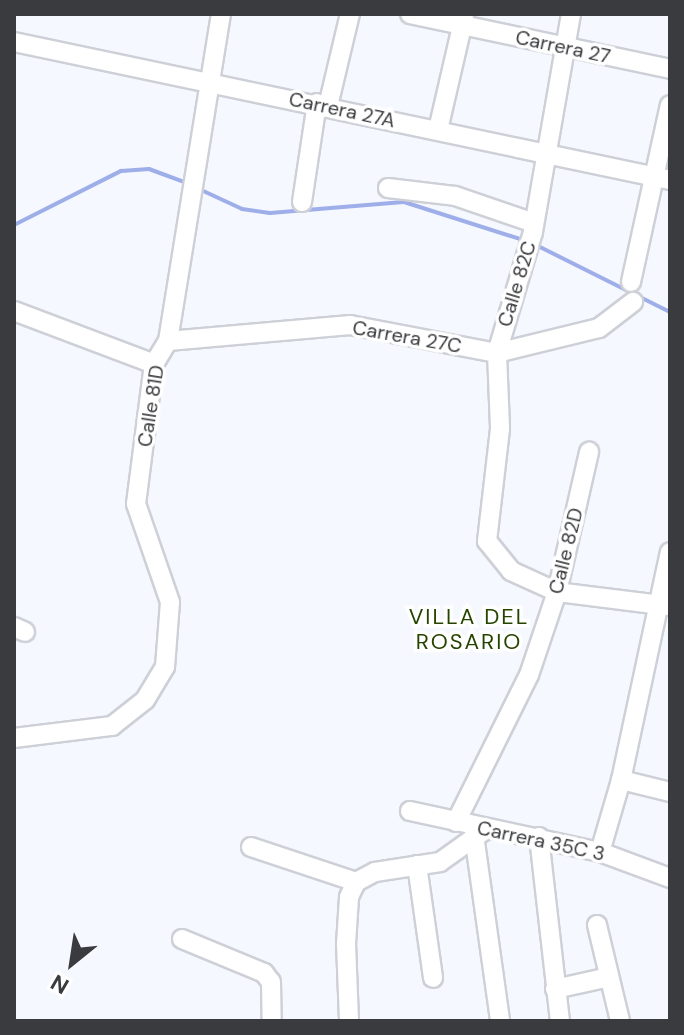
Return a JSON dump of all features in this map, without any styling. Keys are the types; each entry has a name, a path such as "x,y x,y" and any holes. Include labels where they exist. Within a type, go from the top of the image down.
{"street":[{"name":"Calle 81D","path":"14,738 112,726 145,700 165,667 170,602 136,504 154,364 168,341 221,14"},
{"path":"302,202 322,104 350,14"},
{"name":"Carrera 27","path":"410,14 464,20 566,48 670,69"},
{"name":"Calle 82C","path":"557,592 511,571 493,554 487,535 500,429 497,353 534,227 571,14"},
{"path":"438,130 464,20"},
{"name":"Carrera 27A","path":"14,42 322,104 662,179"},
{"path":"631,282 662,179 669,118"},
{"path":"388,188 455,196 534,227"},
{"name":"Carrera 27C","path":"168,341 350,325 497,353 599,328 633,302"},
{"path":"14,311 154,364"},
{"name":"Calle 82D","path":"456,822 529,675 557,592 589,452"},
{"path":"600,852 665,605 670,552"},
{"path":"557,592 665,605"},
{"path":"621,780 670,792"},
{"name":"Carrera 35C 3","path":"410,811 456,822 480,833 539,837 600,852 670,878"},
{"path":"349,1021 346,944 349,897 356,882 375,872 447,858 480,833"},
{"path":"480,833 500,1021"},
{"path":"539,837 560,1021"},
{"path":"251,847 356,882"},
{"path":"417,865 433,978"},
{"path":"597,925 620,1021"},
{"path":"182,939 253,966 271,982 272,1021"},
{"path":"555,989 609,977"}],"waterway":[{"path":"14,225 121,171 149,169 187,183"},
{"path":"199,189 242,209 270,213 404,202 526,241"},
{"path":"534,244 670,312"}],"district":[{"name":"VILLA DEL ROSARIO","path":"469,628"}]}
